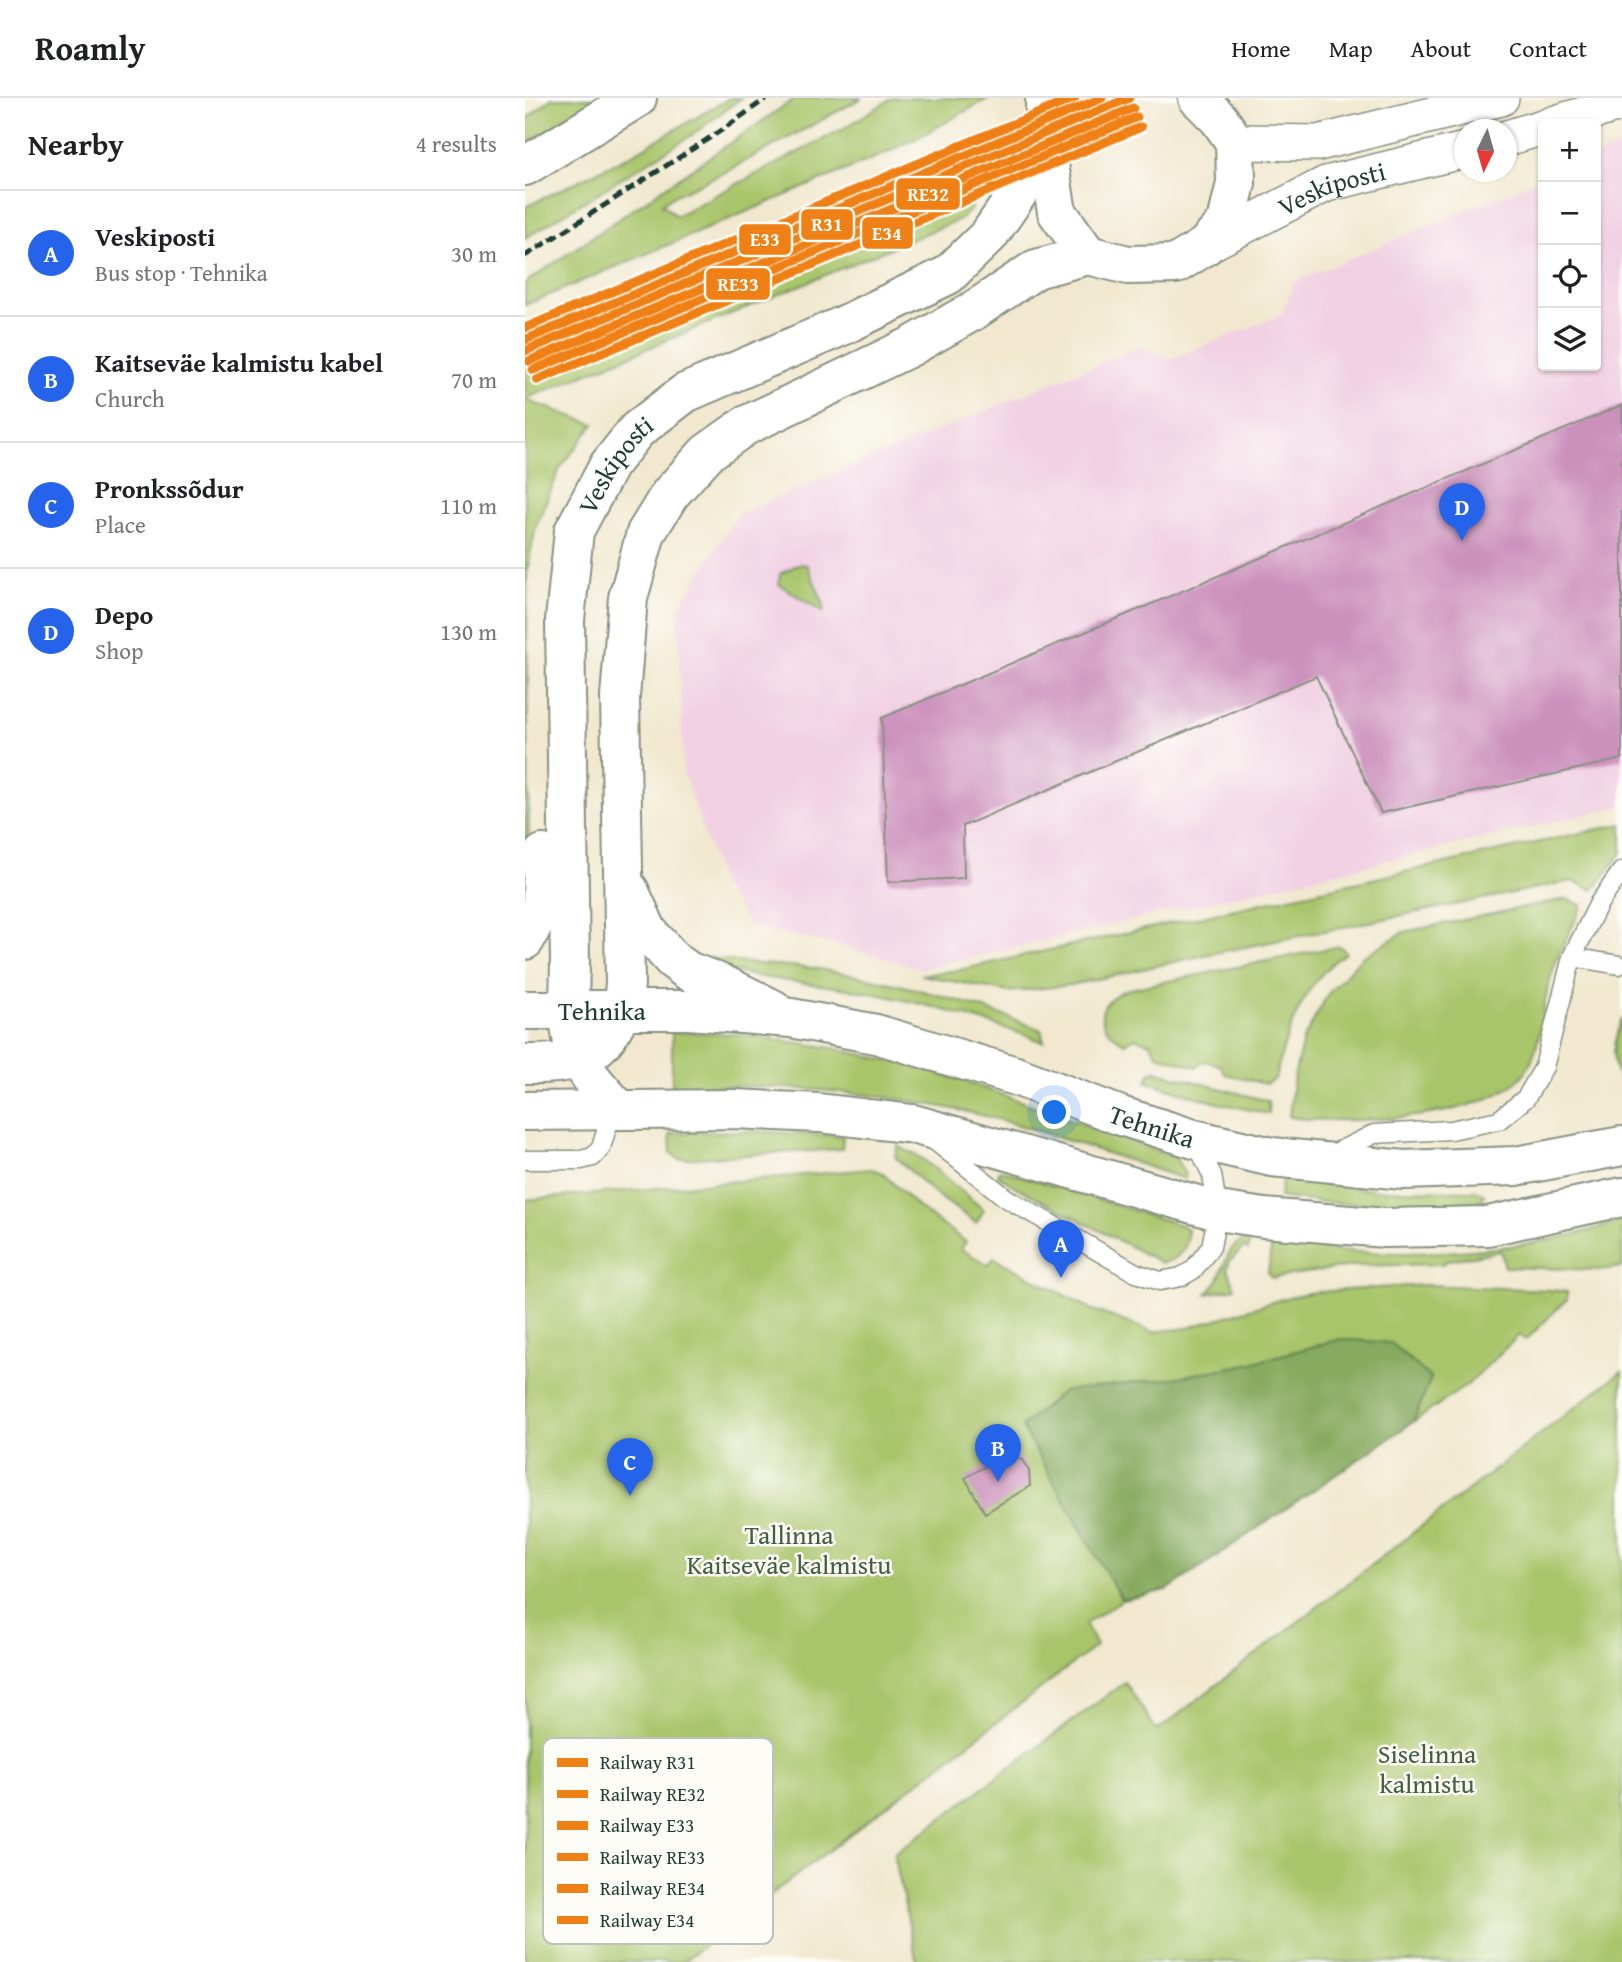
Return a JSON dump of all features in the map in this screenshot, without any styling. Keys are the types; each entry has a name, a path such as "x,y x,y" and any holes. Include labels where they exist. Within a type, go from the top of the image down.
{"street":[{"path":"525,166 637,98"},
{"path":"1045,98 1045,141 1057,212 1088,255"},
{"path":"525,1064 550,1064 577,1059 607,1036 622,1010 625,983 624,876 619,697 628,598 646,533 670,494 707,453 745,426 909,347 973,311 1036,269 1088,255 1128,265 1176,264 1205,246 1227,222 1235,183 1235,142 1219,119 1198,98"},
{"name":"Veskiposti","path":"1235,142 1318,143 1501,98"},
{"path":"1569,119 1622,103"},
{"path":"1517,135 1538,129"},
{"name":"Veskiposti","path":"577,1059 571,1043 569,1010 565,620 575,531 609,465 636,430 685,393 842,326 948,275 989,235 1020,190 1045,141"},
{"name":"Veskiposti","path":"1205,246 1326,184 1454,153"},
{"path":"525,940 542,907 543,844 568,802"},
{"path":"624,876 647,932 673,960 688,971 722,984 791,1018"},
{"name":"Tehnika","path":"525,1010 689,1010 791,1018 876,1034 953,1055 1121,1116 1194,1139 1272,1157 1404,1170 1516,1166 1622,1146"},
{"path":"577,1059 594,1083 621,1110"},
{"path":"525,1111 735,1108 819,1113 913,1124 1218,1211 1264,1218 1386,1228 1488,1226 1622,1197"}],"lane":[{"path":"1318,1161 1374,1134 1451,1130 1499,1120 1526,1098 1544,1067 1572,957 1599,903 1622,871"},
{"path":"1572,957 1619,965"},
{"path":"525,1160 581,1160 593,1157 601,1148 613,1114 621,1110"},
{"path":"913,1124 1006,1198 1148,1279 1171,1280 1193,1269 1211,1247 1218,1211 1212,1175 1194,1139"}],"shaded area":[{"path":"1622,145 1622,806 922,969 845,947 750,926 722,886 683,771 678,609 738,514 1141,346 1171,359 1281,315 1294,282 1538,180 1538,371 1601,371 1601,154"}],"green space":[{"path":"552,98 597,98 525,145 525,120"},
{"path":"730,98 741,98 695,133 525,238 525,207 629,156"},
{"path":"796,98 862,98 662,204 676,216 843,129 892,98 989,98 879,156 525,305 525,283"},
{"path":"976,185 971,209 961,219 525,399 525,365"},
{"path":"525,400 594,424 560,468 536,526 527,571 529,889 525,909"},
{"path":"799,564 807,565 824,605 823,612 779,584 780,574"},
{"path":"1622,824 1622,853 1593,890 1572,881 1205,955 1071,985 1009,992 921,975 959,970"},
{"path":"1566,899 1582,905 1552,973 1533,1056 1529,1066 1513,1085 1487,1099 1419,1116 1346,1120 1289,1117 1293,1081 1303,1040 1328,994 1362,957 1404,932"},
{"path":"1340,946 1346,953 1331,964 1308,992 1291,1026 1275,1079 1265,1084 1225,1074 1220,1065 1204,1061 1197,1067 1157,1055 1150,1043 1135,1038 1125,1043 1103,1023 1103,1009 1125,990"},
{"path":"710,958 818,969 903,986 959,1001 1041,1030 1044,1042 926,1005 728,970 711,965"},
{"path":"1622,1018 1622,1084 1613,1059 1613,1051"},
{"path":"672,1032 736,1034 828,1047 905,1064 967,1082 1175,1157 1186,1176 1185,1179 985,1116 908,1100 791,1088 672,1086"},
{"path":"1155,1071 1268,1101 1269,1114 1218,1103 1147,1082 1150,1073"},
{"path":"752,1131 843,1136 842,1149 679,1159 671,1153 670,1133"},
{"path":"898,1146 923,1159 984,1210 976,1223 934,1193 895,1157"},
{"name":"Tallinna Kaitseväe kalmistu","path":"871,1169 881,1172 919,1208 966,1242 961,1249 988,1265 994,1258 1093,1310 1152,1332 1188,1328 1314,1292 1425,1285 1550,1290 1567,1292 1567,1299 1526,1340 1519,1335 1467,1385 1413,1422 1431,1378 1341,1339 1248,1364 1174,1378 1022,1427 1122,1600 1085,1624 1096,1646 773,1893 773,1738 543,1738 543,1944 707,1944 683,1962 525,1962 525,1200"},
{"path":"998,1171 1181,1225 1187,1229 1187,1241 1178,1255 1162,1263 1014,1186 998,1175"},
{"path":"1282,1180 1377,1190 1470,1191 1484,1195 1483,1199 1447,1204 1329,1203 1280,1197"},
{"path":"1622,1220 1622,1267 1602,1270 1505,1267 1501,1251 1449,1260 1441,1264 1352,1266 1272,1278 1268,1273 1272,1243 1357,1252 1449,1252 1539,1242"},
{"path":"1250,1239 1248,1250 1244,1247 1227,1268 1235,1288 1206,1294 1218,1279 1234,1246"},
{"path":"1341,1339 1391,1343 1431,1378 1413,1422 1167,1590 1122,1600 1022,1427 1063,1391 1174,1378 1248,1364"},
{"name":"Siselinna kalmistu","path":"1622,1371 1622,1962 917,1962 894,1854 1125,1682 1157,1731"}],"building":[{"path":"1622,405 1622,759 1381,813 1316,676 963,826 964,878 888,882 882,718"},
{"path":"1007,1454 1022,1460 1029,1471 1030,1486 985,1513 965,1478"}],"railway":[{"path":"525,256 722,130 767,98"}],"rail line":[{"name":"RE34","path":"525,328 1075,98"},
{"name":"E33","path":"525,340 1102,98"},
{"name":"R31","path":"525,351 1129,98"},
{"name":"RE32","path":"529,361 1133,108"},
{"name":"RE33","path":"533,370 1137,117"},
{"name":"E34","path":"537,380 1141,127"}],"place":[{"name":"Depo","path":"1462,541"},
{"name":"Veskiposti","path":"1061,1278"},
{"name":"Kaitseväe kalmistu kabel","path":"998,1482"},
{"name":"Pronkssõdur","path":"630,1496"}]}
